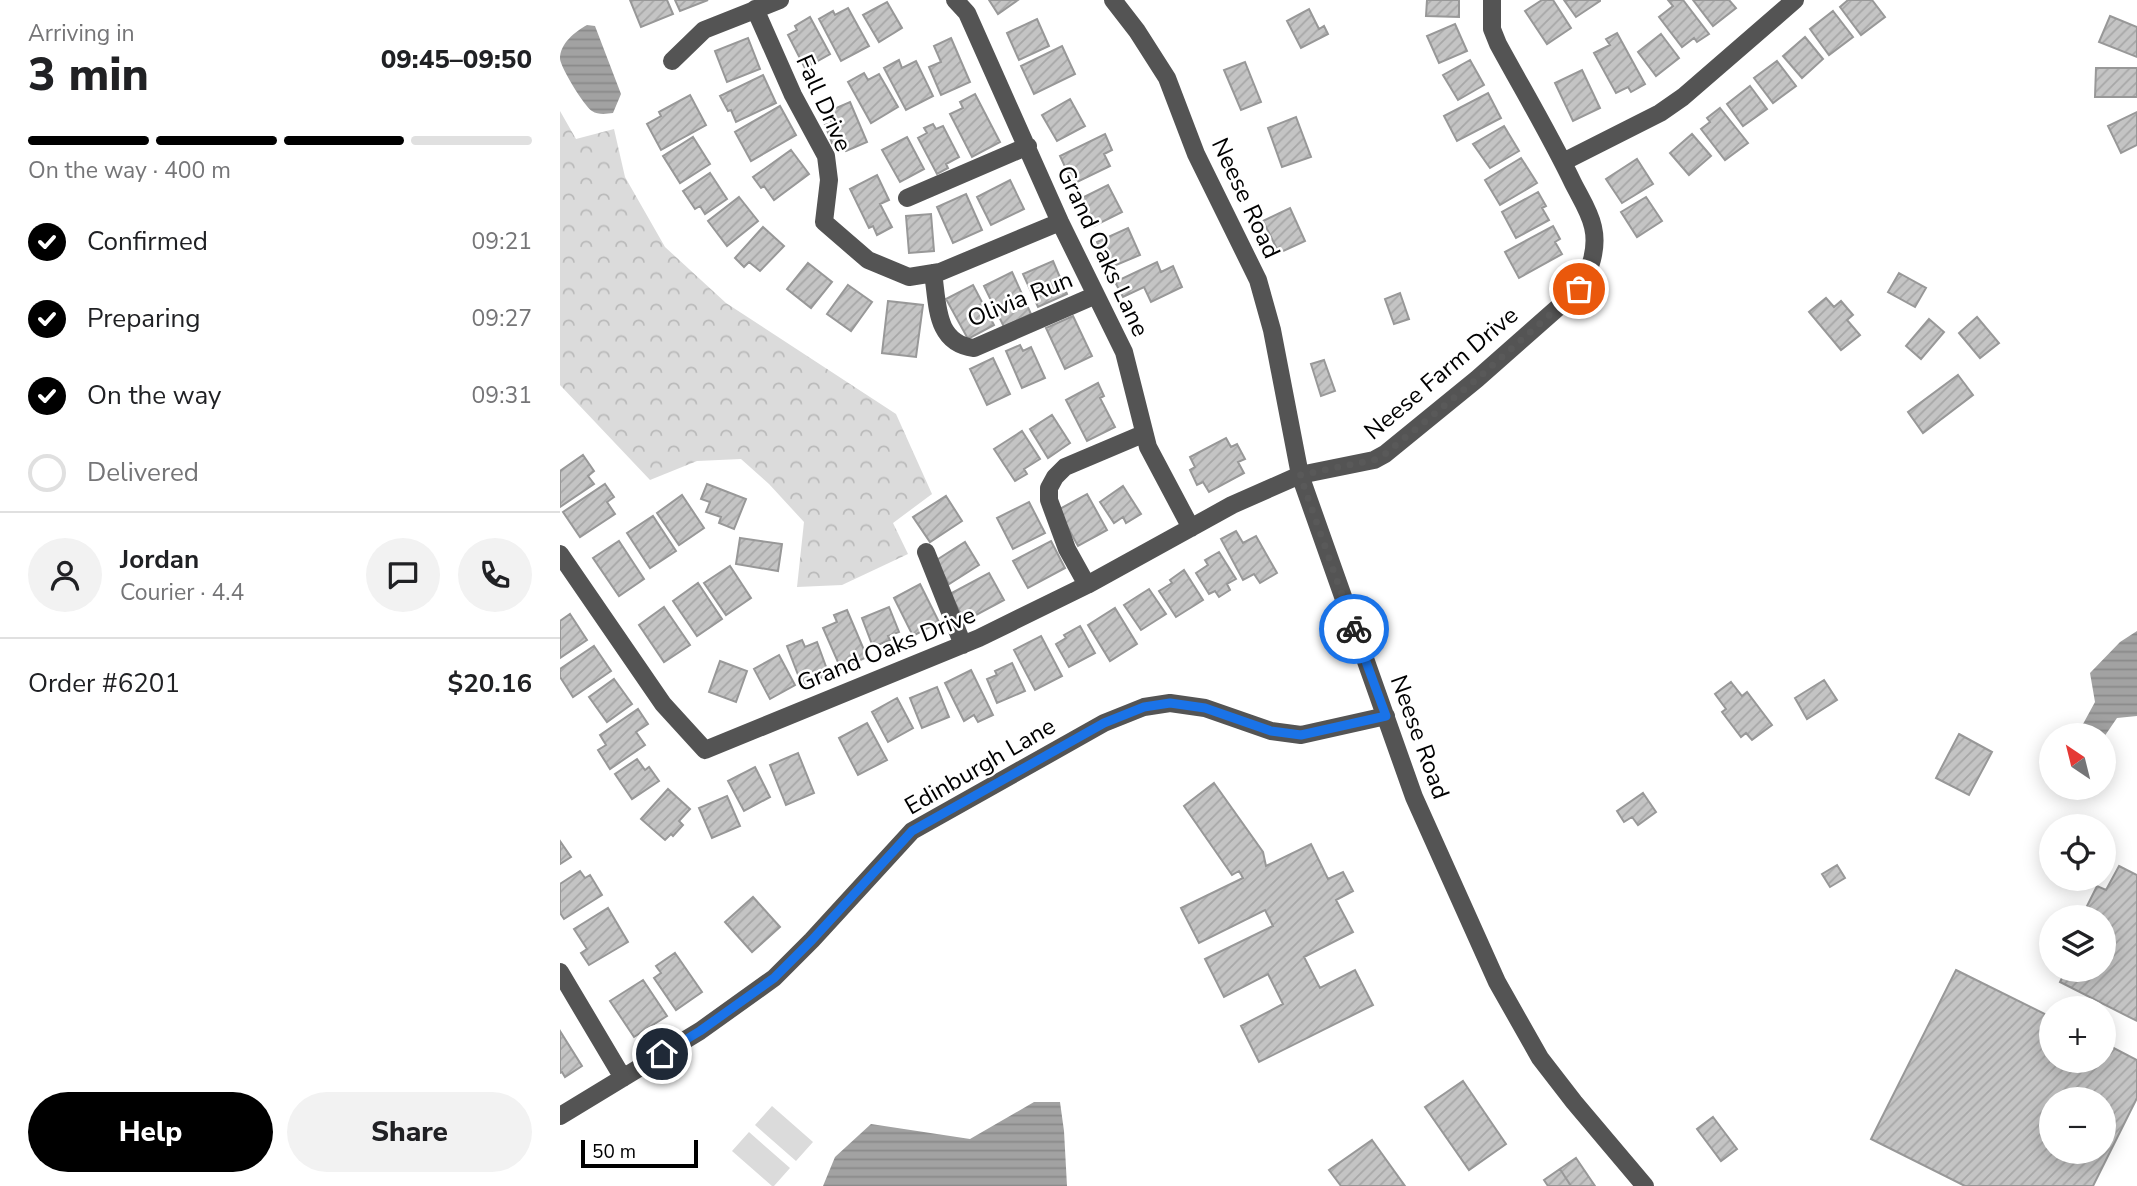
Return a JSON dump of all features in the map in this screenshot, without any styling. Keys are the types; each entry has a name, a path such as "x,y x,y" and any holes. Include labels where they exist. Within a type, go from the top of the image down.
{"street":[{"path":"672,61 704,30 780,0"},
{"name":"Grand Oaks Lane","path":"954,0 967,13 1060,222 1124,352 1143,434 1191,528"},
{"name":"Neese Road","path":"1113,0 1150,49 1167,78 1196,154 1258,280 1272,330 1300,475 1414,797 1480,947 1522,1030 1574,1102 1645,1186"},
{"name":"Neese Farm Drive","path":"1300,475 1374,460 1385,454 1469,386 1579,289 1589,271 1594,228 1563,162 1498,44 1492,29 1492,0"},
{"path":"1563,162 1660,113 1683,97 1795,0"},
{"name":"Fall Drive","path":"755,9 793,95 826,156 829,180 824,222 868,260 909,277 933,273"},
{"path":"907,198 1028,146"},
{"path":"933,273 1060,222"},
{"name":"Olivia Run","path":"933,273 943,328 950,340 963,347 974,348 1096,295"},
{"path":"1087,585 1067,549 1049,500 1049,488 1065,467 1143,434"},
{"name":"Grand Oaks Drive","path":"560,554 663,704 705,750 963,645 1087,585 1233,505 1300,475"},
{"path":"926,552 963,645"},
{"name":"Edinburgh Lane","path":"560,1116 700,1031 774,978 912,831 1104,723 1144,707 1170,703 1205,708 1271,731 1301,735 1386,716"},
{"path":"560,972 623,1078"}],"green space":[{"path":"560,111 576,139 614,129 625,177 665,247 726,303 896,414 932,494 893,523 908,554 842,585 797,587 804,522 769,484 741,459 697,461 650,480 560,385"},
{"path":"772,1106 813,1142 796,1161 755,1125"},
{"path":"749,1132 790,1168 774,1186 732,1151"}],"shaded area":[{"path":"587,25 595,26 621,94 613,113 597,113 588,108 561,64 565,43"},
{"path":"2137,631 2137,716 2117,718 2114,723 2084,723 2095,702 2090,673 2120,642"},
{"path":"1034,1102 1060,1102 1067,1186 823,1186 835,1157 871,1124 970,1139"}],"building":[{"path":"630,0 667,0 673,14 641,27"},
{"path":"675,0 708,0 680,11"},
{"path":"989,0 1018,0 998,14"},
{"path":"1427,0 1459,0 1459,17 1426,16"},
{"path":"1542,0 1553,0 1571,28 1547,44 1525,11"},
{"path":"1564,0 1600,0 1600,1 1576,17"},
{"path":"1668,0 1683,0 1709,34 1697,42 1694,38 1682,47 1659,17 1673,6"},
{"path":"1693,0 1729,0 1736,8 1713,26"},
{"path":"1848,0 1872,0 1885,17 1861,35 1840,7"},
{"path":"887,2 902,28 879,42 863,15"},
{"path":"848,8 869,46 841,61 819,19 833,11 835,15"},
{"path":"1309,9 1319,29 1324,26 1328,34 1301,48 1287,21"},
{"path":"1833,11 1853,37 1829,55 1810,29"},
{"path":"2110,16 2137,27 2137,57 2099,42"},
{"path":"810,17 830,54 805,68 788,35 797,30 795,26"},
{"path":"1037,19 1049,46 1019,60 1007,33"},
{"path":"1455,24 1467,51 1439,63 1427,36"},
{"path":"1617,33 1645,84 1631,92 1628,87 1616,93 1594,53 1610,45 1606,39"},
{"path":"1661,34 1679,58 1656,76 1638,52"},
{"path":"1805,37 1823,59 1802,78 1783,56"},
{"path":"748,38 760,69 727,82 715,51"},
{"path":"951,38 970,82 941,95 929,67 941,62 934,46"},
{"path":"1062,46 1075,74 1034,94 1021,66"},
{"path":"899,60 902,68 916,61 933,96 906,110 884,68"},
{"path":"1470,60 1484,85 1458,100 1443,75"},
{"path":"1777,61 1796,86 1773,103 1754,78"},
{"path":"1245,62 1261,102 1241,110 1224,70"},
{"path":"2096,68 2137,68 2137,97 2095,97"},
{"path":"1582,70 1600,108 1573,121 1555,83"},
{"path":"864,73 868,80 879,74 898,107 871,123 848,82"},
{"path":"763,75 776,103 736,122 720,96"},
{"path":"1750,86 1767,109 1743,126 1727,104"},
{"path":"1488,93 1501,118 1457,141 1444,116"},
{"path":"975,94 1000,142 972,157 950,114 963,108 960,102"},
{"path":"690,95 706,125 661,150 647,124 661,116 659,112"},
{"path":"1070,99 1085,126 1057,141 1042,115"},
{"path":"850,102 867,142 846,151 839,141 832,143 825,125 832,123 827,112"},
{"path":"780,106 796,135 751,161 735,132"},
{"path":"1720,108 1748,143 1725,160 1701,129 1710,122 1707,118"},
{"path":"2137,112 2137,145 2121,153 2108,126"},
{"path":"1296,117 1311,157 1282,167 1268,128"},
{"path":"933,124 936,129 943,126 959,157 946,164 948,168 937,174 918,138 927,133 924,128"},
{"path":"1504,126 1519,151 1490,168 1473,144"},
{"path":"1105,134 1112,150 1104,154 1110,166 1073,184 1060,156"},
{"path":"1692,134 1711,156 1689,175 1670,153"},
{"path":"693,137 710,164 680,183 663,156"},
{"path":"907,137 924,169 900,182 882,150"},
{"path":"791,150 809,174 774,200 753,177"},
{"path":"1521,158 1537,183 1500,205 1485,180"},
{"path":"1637,159 1653,184 1622,203 1606,179"},
{"path":"710,173 727,199 705,214 700,206 695,209 683,191"},
{"path":"877,175 889,200 880,204 892,227 877,235 873,226 869,228 850,189"},
{"path":"1010,180 1024,209 991,225 977,197"},
{"path":"1108,185 1122,212 1094,226 1080,199"},
{"path":"1538,192 1546,206 1542,208 1549,220 1516,238 1502,212"},
{"path":"966,194 982,230 953,243 937,207"},
{"path":"739,197 758,221 727,246 708,221"},
{"path":"1646,197 1662,221 1637,237 1621,212"},
{"path":"1290,208 1305,241 1279,253 1263,221"},
{"path":"931,214 934,251 909,253 906,216"},
{"path":"1553,226 1560,239 1555,242 1562,254 1519,278 1505,252"},
{"path":"763,227 784,246 760,271 749,262 744,267 735,258"},
{"path":"1128,228 1140,255 1109,268 1097,242"},
{"path":"1053,261 1067,294 1038,307 1023,274"},
{"path":"1157,262 1161,272 1173,266 1182,287 1151,302 1144,287 1123,297 1115,282"},
{"path":"808,263 832,282 811,308 787,289"},
{"path":"1012,272 1031,314 1004,327 984,286"},
{"path":"1899,273 1926,288 1915,307 1888,292"},
{"path":"848,285 872,302 851,331 827,314"},
{"path":"973,285 994,325 968,339 946,299"},
{"path":"1400,293 1409,319 1394,324 1385,299"},
{"path":"1826,298 1834,307 1841,301 1853,315 1847,320 1860,335 1841,350 1809,312"},
{"path":"888,301 923,305 916,357 882,353"},
{"path":"1073,316 1092,356 1065,369 1046,328"},
{"path":"1977,317 1999,343 1980,358 1959,333"},
{"path":"1929,319 1944,332 1921,359 1906,346"},
{"path":"1020,345 1023,351 1031,347 1045,378 1022,388 1006,351"},
{"path":"993,358 1010,394 987,405 970,369"},
{"path":"1324,360 1335,391 1321,396 1311,364"},
{"path":"1958,375 1973,395 1923,433 1908,412"},
{"path":"1098,383 1104,396 1100,398 1115,427 1087,441 1066,400"},
{"path":"1052,415 1070,443 1048,458 1030,429"},
{"path":"1022,431 1040,459 1024,469 1027,474 1015,481 994,449"},
{"path":"1226,438 1231,447 1237,444 1245,459 1238,462 1244,473 1209,492 1203,482 1197,485 1190,470 1195,467 1190,457"},
{"path":"583,455 594,471 588,476 594,484 560,507 560,471"},
{"path":"605,484 614,497 607,502 615,514 580,537 563,512"},
{"path":"707,484 746,499 734,529 719,523 721,517 706,512 710,502 701,499"},
{"path":"1123,486 1141,514 1126,523 1123,517 1114,523 1100,502"},
{"path":"1087,494 1107,530 1078,546 1058,510"},
{"path":"682,495 704,528 679,545 657,513"},
{"path":"946,496 962,521 930,542 913,517"},
{"path":"1029,502 1045,533 1013,549 997,518"},
{"path":"653,516 676,551 650,568 627,533"},
{"path":"1236,531 1243,543 1256,536 1277,573 1260,583 1254,574 1243,580 1221,539"},
{"path":"740,538 782,544 778,571 736,564"},
{"path":"619,541 644,579 619,596 593,558"},
{"path":"1051,541 1065,568 1028,588 1013,561"},
{"path":"965,542 979,565 949,584 935,561"},
{"path":"1219,552 1236,579 1227,584 1230,590 1219,597 1215,591 1209,594 1196,573 1208,565 1205,560"},
{"path":"730,566 751,598 726,615 704,583"},
{"path":"1184,570 1203,600 1176,617 1159,591 1172,583 1170,580"},
{"path":"989,573 1004,600 965,621 950,594"},
{"path":"698,583 722,619 697,636 673,601"},
{"path":"920,584 939,622 913,636 894,598"},
{"path":"1149,589 1166,614 1141,630 1124,605"},
{"path":"664,607 690,645 664,662 639,625"},
{"path":"889,607 899,632 888,636 890,640 873,647 862,618"},
{"path":"1115,608 1137,644 1110,661 1088,625"},
{"path":"847,610 867,657 841,669 823,628 837,622 834,615"},
{"path":"570,614 587,640 560,658 560,621"},
{"path":"1080,626 1095,653 1069,667 1056,644 1066,638 1064,635"},
{"path":"1041,636 1062,676 1035,690 1014,650"},
{"path":"802,640 805,647 817,642 829,675 802,685 787,646"},
{"path":"594,646 611,671 573,697 560,677 560,669"},
{"path":"779,655 795,685 770,699 754,669"},
{"path":"720,661 747,671 736,702 709,692"},
{"path":"1012,663 1025,691 997,703 987,679 997,675 995,671"},
{"path":"971,670 993,715 978,722 974,715 964,721 945,683"},
{"path":"614,679 632,704 607,722 589,697"},
{"path":"1824,680 1837,700 1807,719 1795,698"},
{"path":"1731,682 1742,696 1747,692 1772,725 1752,740 1746,733 1741,737 1722,712 1726,709 1715,694"},
{"path":"937,687 949,717 922,728 910,698"},
{"path":"897,698 913,728 888,742 872,712"},
{"path":"638,709 648,724 636,732 645,745 610,769 598,750 606,745 600,735"},
{"path":"867,723 887,760 858,775 839,738"},
{"path":"1959,734 1992,752 1969,795 1936,778"},
{"path":"798,753 814,793 786,805 770,765"},
{"path":"637,759 645,770 649,767 659,781 632,799 615,774"},
{"path":"755,767 770,797 744,811 728,781"},
{"path":"1214,783 1263,852 1266,866 1311,844 1328,879 1343,872 1353,891 1336,900 1353,932 1304,957 1320,988 1355,970 1373,1005 1259,1062 1241,1026 1283,1004 1268,974 1224,997 1205,959 1273,926 1265,910 1199,943 1181,908 1243,878 1239,871 1232,875 1184,806"},
{"path":"668,789 690,809 679,821 683,825 665,840 641,819"},
{"path":"1643,793 1656,812 1638,825 1632,817 1624,822 1617,811"},
{"path":"727,796 740,826 712,838 699,808"},
{"path":"560,841 571,857 560,864"},
{"path":"1837,865 1845,878 1830,887 1822,874"},
{"path":"2119,866 2137,875 2137,1021 2116,1010 2116,996 2088,996 2060,982 2116,982 2116,905 2088,905 2094,891 2116,891 2116,872"},
{"path":"580,871 585,878 590,875 602,895 564,919 560,913 560,884"},
{"path":"753,897 780,927 752,952 725,922"},
{"path":"608,908 628,942 589,965 581,953 587,949 574,929"},
{"path":"675,953 702,992 676,1010 654,978 661,973 656,966"},
{"path":"1956,970 2039,1011 2039,1073 2116,1073 2116,1049 2137,1060 2137,1098 2116,1140 2116,1087 2039,1087 2039,1164 2104,1164 2093,1186 1965,1186 1871,1139"},
{"path":"643,980 667,1016 634,1037 610,1001"},
{"path":"560,1031 582,1066 565,1077 560,1073"},
{"path":"1463,1081 1506,1144 1469,1170 1425,1107"},
{"path":"1713,1117 1737,1149 1721,1161 1697,1129"},
{"path":"1372,1140 1405,1186 1341,1186 1329,1170"},
{"path":"1576,1158 1595,1186 1571,1186 1560,1169"},
{"path":"1560,1169 1571,1186 1548,1186 1544,1180"}],"way so far":[{"path":"1354,629 1300,475 1374,460 1385,454 1477,379 1579,289"}],"route":[{"path":"662,1054 700,1031 774,978 912,831 1104,723 1144,707 1170,703 1205,708 1271,731 1301,735 1386,716 1354,629"}]}
